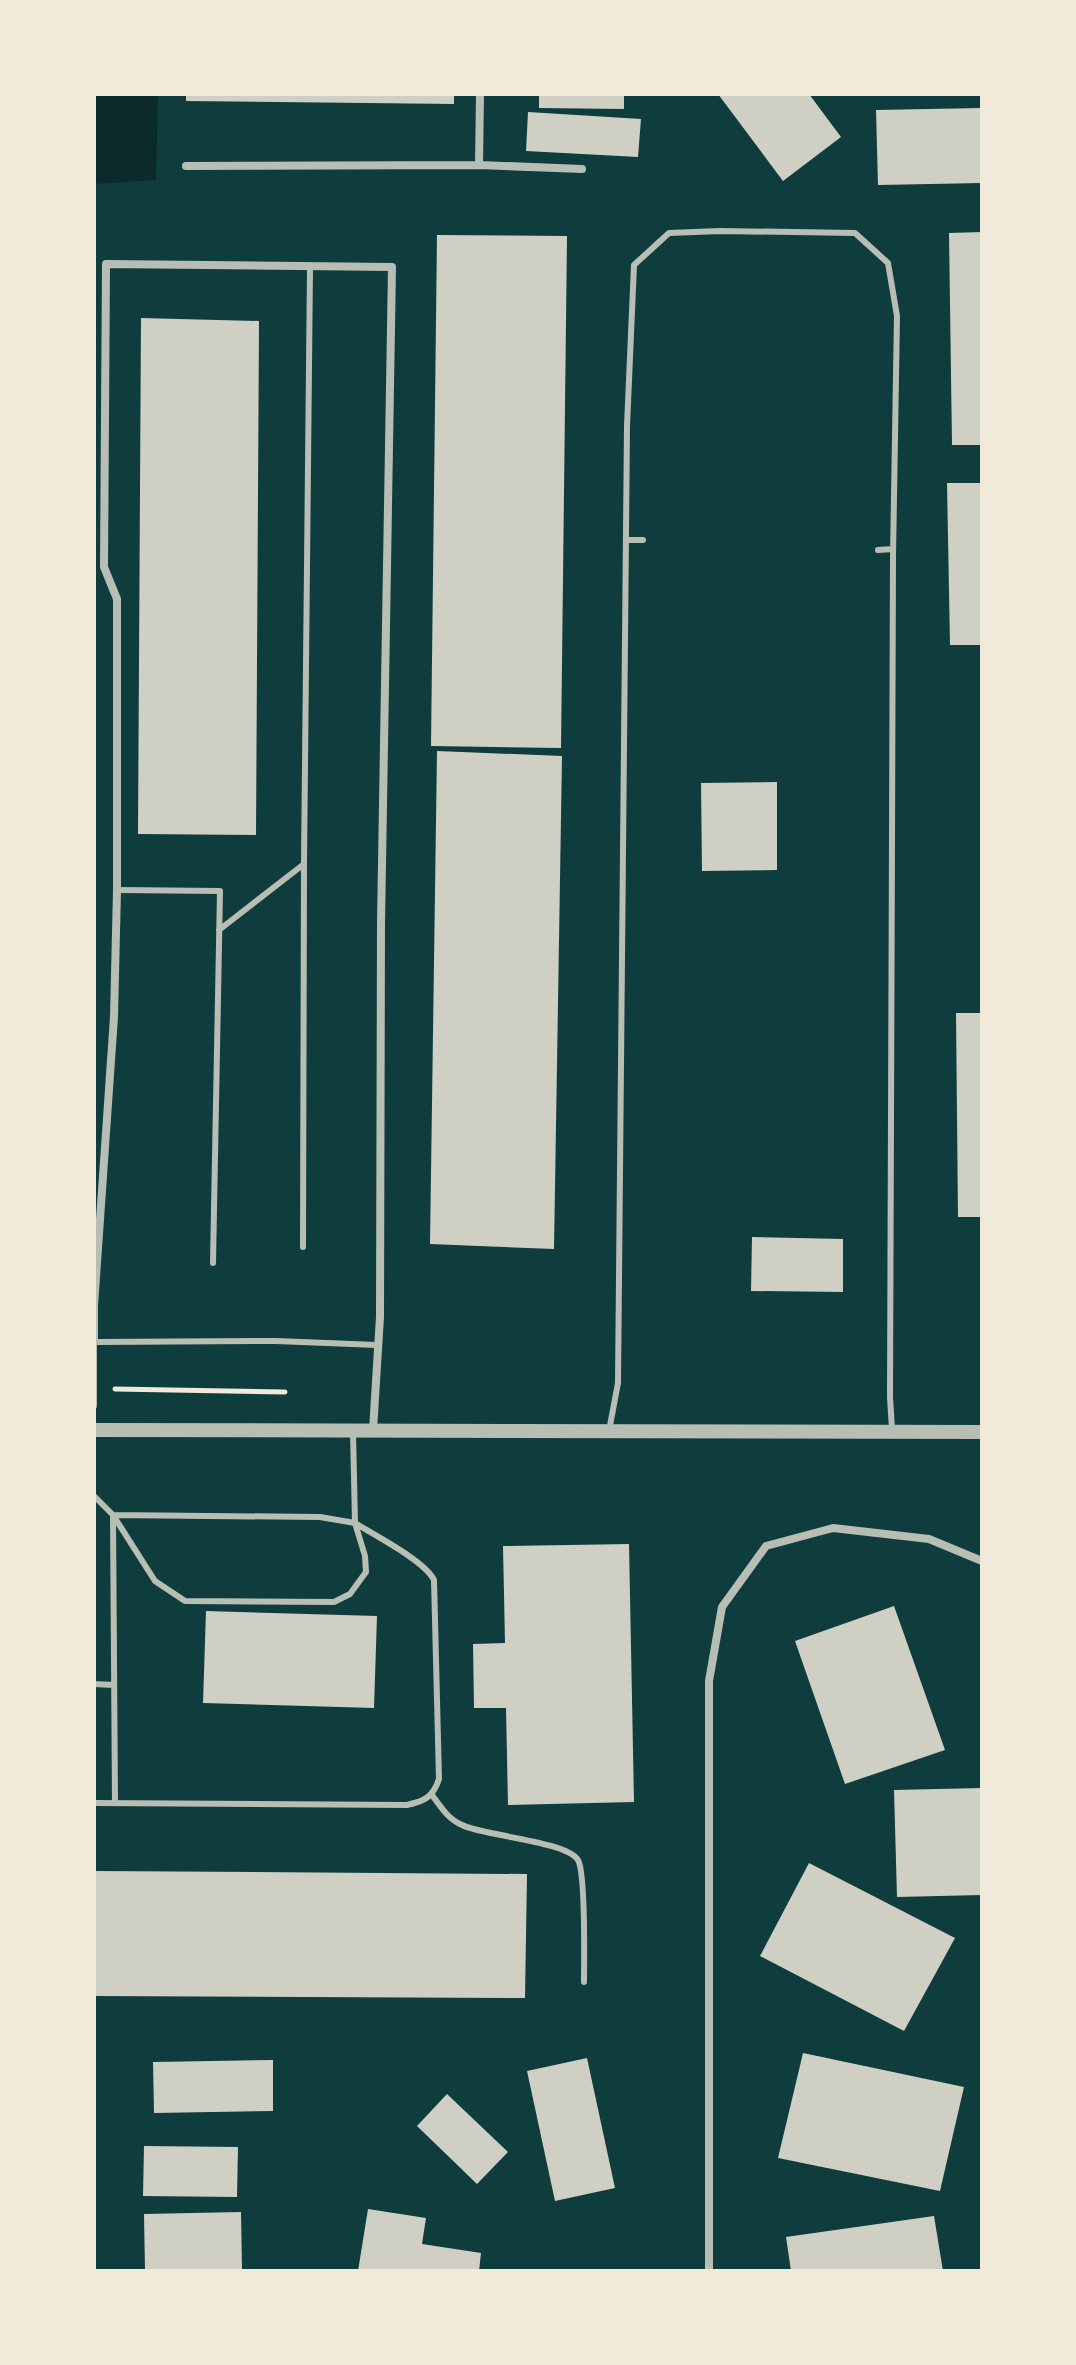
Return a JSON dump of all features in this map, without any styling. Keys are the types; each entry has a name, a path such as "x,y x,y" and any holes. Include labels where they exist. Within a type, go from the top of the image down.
{"street":[{"path":"479,165 480,94"},
{"path":"186,166 479,165 582,169"},
{"path":"94,1342 114,1017 117,890 117,599 104,567 106,264 392,267 381,924 380,1317 373,1430"},
{"path":"94,1430 982,1432"},
{"path":"709,2271 709,1681 722,1607 766,1546 833,1528 929,1539 982,1561"}],"lane":[{"path":"609,1431 618,1383 627,426 634,265 669,233 720,231 855,233 888,263 897,316 893,549 892,1432"},
{"path":"303,1247 310,267"},
{"path":"626,540 643,540"},
{"path":"878,550 893,549"},
{"path":"219,930 304,864"},
{"path":"117,890 220,891 213,1263"},
{"path":"94,1406 94,1342 276,1341 377,1345"},
{"path":"94,1496 113,1515 155,1581 185,1601 334,1602 350,1594 366,1572 365,1556 355,1523 353,1430"},
{"path":"94,1803 407,1805 421,1802 432,1795 439,1779 434,1580 430,1572 355,1523 320,1517 113,1515"},
{"path":"113,1515 115,1803"},
{"path":"94,1684 114,1685"},
{"path":"432,1795 445,1813 463,1826 548,1846 572,1855 579,1862 584,1982"}],"path":[{"path":"96,1388 285,1392"}],"water":[{"path":"94,94 158,94 156,180 94,184"}],"building":[{"path":"186,94 454,94 454,104 186,101"},
{"path":"539,94 624,94 624,109 539,108"},
{"path":"718,94 809,94 841,137 783,181"},
{"path":"982,108 982,183 878,185 876,110"},
{"path":"528,112 641,119 638,157 526,151"},
{"path":"982,232 982,445 952,445 949,233"},
{"path":"437,235 567,236 561,748 431,746"},
{"path":"141,318 259,321 256,835 138,834"},
{"path":"947,483 982,483 982,645 950,645"},
{"path":"437,751 562,756 554,1249 430,1244"},
{"path":"777,782 777,870 702,871 701,783"},
{"path":"956,1013 982,1013 982,1217 958,1217"},
{"path":"752,1237 843,1239 843,1292 751,1291"},
{"path":"629,1544 634,1802 508,1805 506,1708 474,1708 473,1644 505,1643 503,1546"},
{"path":"894,1606 945,1750 845,1784 795,1641"},
{"path":"206,1611 377,1616 374,1708 203,1703"},
{"path":"982,1788 982,1895 897,1897 894,1790"},
{"path":"809,1863 955,1938 904,2031 760,1956"},
{"path":"94,1871 527,1874 525,1998 94,1996"},
{"path":"803,2053 964,2087 940,2191 778,2158"},
{"path":"587,2058 615,2188 555,2201 527,2071"},
{"path":"273,2060 273,2111 154,2113 153,2062"},
{"path":"447,2094 508,2152 477,2184 417,2126"},
{"path":"144,2146 238,2147 237,2197 143,2196"},
{"path":"368,2209 426,2218 422,2244 481,2253 479,2271 358,2271"},
{"path":"241,2212 242,2269 145,2271 144,2214"},
{"path":"934,2216 943,2271 791,2271 786,2237"}]}
